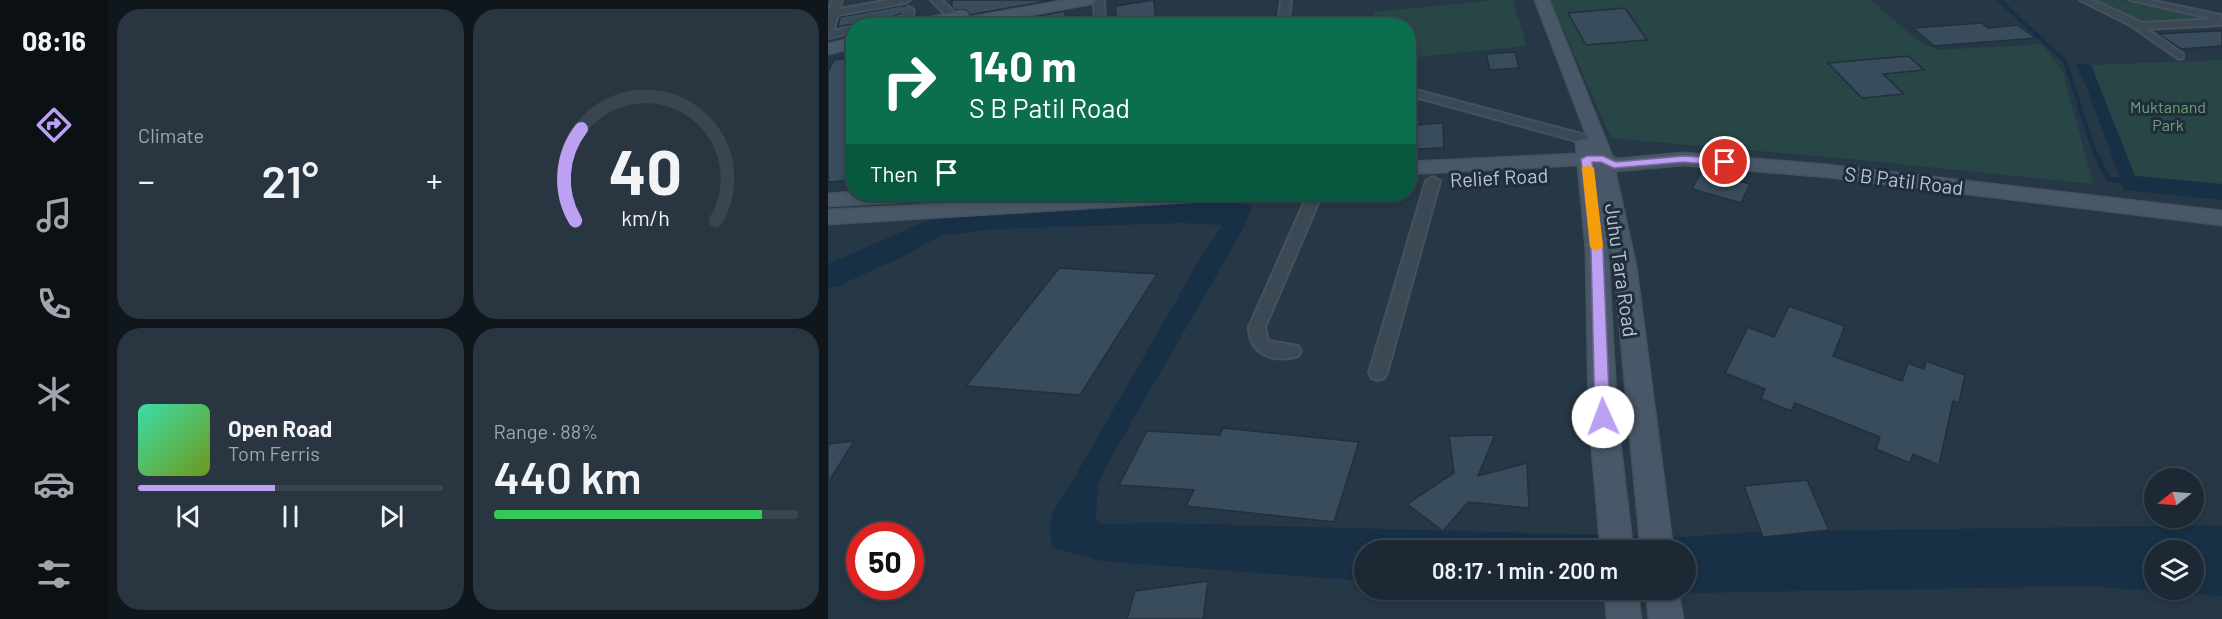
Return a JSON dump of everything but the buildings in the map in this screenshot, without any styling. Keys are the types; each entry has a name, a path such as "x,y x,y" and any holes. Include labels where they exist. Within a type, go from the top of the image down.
{"main road":[{"path":"974,18 1053,0"},
{"name":"Juhu Tara Road","path":"1530,0 1597,161 1597,250 1603,417 1616,540"},
{"name":"Juhu Tara Road","path":"1542,0 1597,161 1625,266 1656,540"},
{"path":"1026,18 1082,1"},
{"path":"828,42 846,39"},
{"path":"828,49 846,46"},
{"name":"S B Patil Road","path":"1597,161 1684,159 1828,171 2222,218"},
{"name":"Relief Road","path":"1416,182 1433,181 1480,171 1597,161"},
{"name":"Relief Road","path":"1416,168 1480,171"},
{"path":"828,200 846,199"},
{"path":"828,217 1100,201"},
{"path":"1622,600 1624,619"},
{"path":"1663,600 1666,619"}],"street":[{"path":"829,24 837,0"},
{"path":"936,0 949,18"},
{"path":"1099,0 1100,18"},
{"path":"1284,18 1286,0"},
{"path":"2085,0 2134,25 2179,56"},
{"path":"2135,0 2222,20"},
{"path":"2149,0 2207,12 2214,7"},
{"path":"907,5 908,18 877,16 907,5"},
{"path":"2134,25 2148,27 2222,20"},
{"path":"829,24 846,21"},
{"path":"829,24 846,27"},
{"path":"1416,94 1597,161"},
{"path":"1378,373 1433,181"},
{"path":"1292,351 1268,349 1261,346 1256,337 1257,327 1313,201"}],"green space":[{"path":"1513,0 1527,46 1416,57 1416,18 1374,18 1373,12"},
{"path":"1550,0 1871,0 1917,40 1938,50 2042,44 2063,72 2093,184 1871,161 1611,138"},
{"path":"2090,0 2122,0 2218,20 2140,25"},
{"name":"Muktanand Park","path":"2222,60 2222,184 2135,176 2091,65"}],"water":[{"path":"2076,64 2091,65 2135,176 2222,184 2222,200 2124,190 2089,93"},
{"path":"1218,201 1235,202 1252,207 1242,231 1105,468 1098,487 1096,519 1101,524 1162,523 1686,537 1750,532 2144,526 2144,528 2204,528 2204,525 2222,525 2222,596 2204,595 2204,540 2144,540 2144,590 2087,586 1696,593 1696,540 1354,540 1354,580 1102,561 1053,548 1050,528 1054,509 1069,487 1204,252 1223,225 1181,223 995,229 940,236 906,255 838,286 828,288 828,264 931,219"}],"waterway":[{"path":"1999,0 2065,61 2081,109"},
{"path":"2080,108 2094,150 2108,179 2128,181"}],"slow traffic":[{"path":"1588,168 1597,247"}],"route":[{"path":"1603,417 1597,250 1587,159 1603,159 1614,165 1684,159 1725,162"}]}
